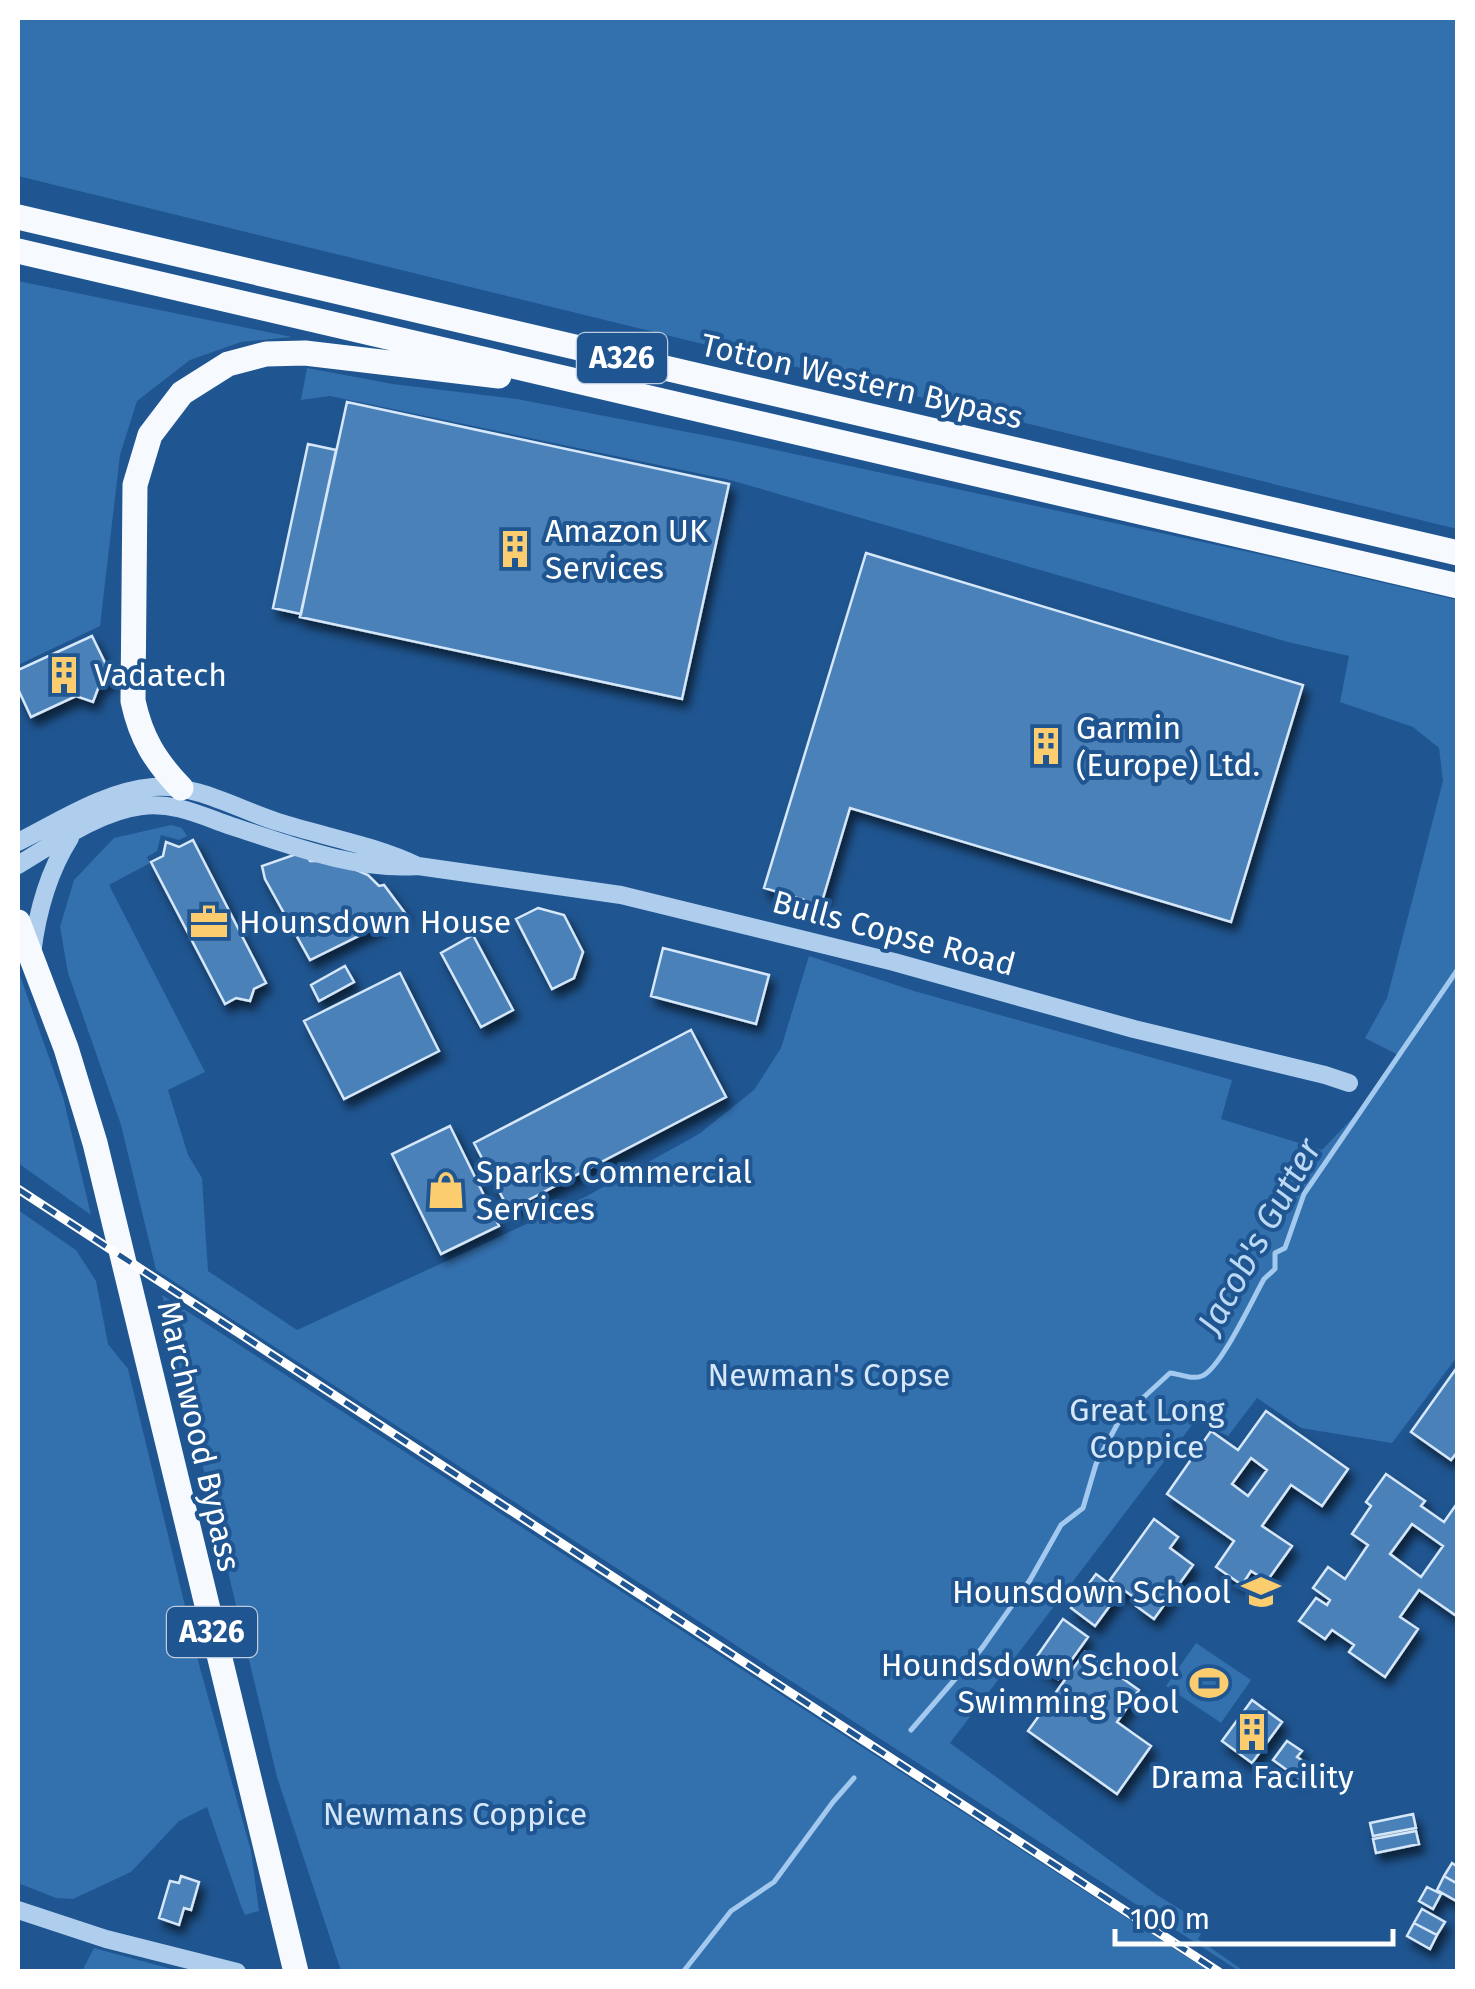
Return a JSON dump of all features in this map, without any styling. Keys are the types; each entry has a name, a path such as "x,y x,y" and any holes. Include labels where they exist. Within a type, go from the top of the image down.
{"main road":[{"name":"Totton Western Bypass","path":"18,217 1458,553"},
{"name":"Totton Western Bypass","path":"18,250 1458,586"},
{"path":"181,788 152,756 138,729 131,670 135,484 150,434 182,393 228,364 266,354 305,354 618,390"},
{"name":"Marchwood Bypass","path":"18,922 95,1143 296,1972"}],"street":[{"name":"Bulls Copse Road","path":"18,842 117,794 150,787 181,788 319,835 390,853 418,866"},
{"name":"Bulls Copse Road","path":"18,864 73,833 130,808 184,808 342,858 387,868 418,866 621,895 894,962 1134,1029 1349,1083"},
{"path":"32,954 43,896 73,833"},
{"path":"18,1910 106,1939 237,1972"}],"green space":[{"path":"18,18 1457,18 1457,529 18,176"},
{"path":"18,281 292,337 241,342 190,360 137,401 120,455 100,626 18,665"},
{"name":"Newman's Copse","path":"307,368 393,384 517,399 739,442 1457,600 1457,1357 1392,1443 1301,1428 1257,1398 1228,1436 1195,1421 950,1743 1157,1895 1206,1925 1198,1939 1244,1971 156,1270 121,1125 68,973 60,927 74,880 114,838 171,825 182,828 187,836 179,840 161,835 157,851 147,857 150,863 109,885 205,1072 168,1090 188,1155 202,1178 208,1271 297,1330 585,1197 699,1134 754,1090 781,1048 809,956 914,991 1232,1080 1221,1119 1322,1150 1362,1108 1398,1055 1365,1038 1387,998 1443,781 1439,748 1413,727 1340,702 1349,656 1288,642 730,480 330,396 301,400"},
{"path":"18,970 63,1097 91,1215 18,1163"},
{"path":"18,1210 76,1250 96,1281 108,1344 128,1369 200,1668 251,1851 259,1911 245,1915 207,1807 179,1821 131,1872 73,1899 56,1898 18,1883"},
{"name":"Newmans Coppice","path":"162,1295 1209,1971 341,1971 277,1777"},
{"name":"Houndsdown School Swimming Pool","path":"1196,1643 1251,1680 1221,1723 1166,1686"},
{"path":"94,1948 179,1971 82,1971"}],"building":[{"name":"Amazon UK Services","path":"347,402 729,484 682,699 300,617"},
{"path":"308,444 336,450 301,614 273,608"},
{"name":"Garmin (Europe) Ltd.","path":"866,553 1303,685 1231,922 850,808 821,905 764,888"},
{"name":"Vadatech","path":"92,636 113,679 99,686 93,702 76,696 31,717 18,689 18,670"},
{"name":"Hounsdown House","path":"193,840 266,983 254,989 250,1001 236,998 225,1004 151,862 163,856 166,842 179,847"},
{"path":"305,851 310,861 336,861 368,875 379,886 384,885 405,913 310,960 265,879 262,866"},
{"path":"538,908 564,915 583,952 574,978 552,989 516,919"},
{"path":"473,935 513,1010 481,1027 441,953"},
{"path":"663,948 769,975 756,1024 651,996"},
{"path":"345,966 354,982 319,1001 311,985"},
{"path":"400,973 439,1051 344,1099 304,1021"},
{"path":"691,1030 726,1097 509,1210 474,1143"},
{"name":"Sparks Commercial Services","path":"450,1126 499,1226 441,1254 392,1154"},
{"path":"1458,1366 1458,1451 1451,1460 1411,1432"},
{"path":"1266,1411 1348,1469 1322,1506 1291,1485 1262,1526 1292,1546 1267,1581 1251,1571 1242,1585 1216,1567 1234,1541 1167,1494 1211,1431 1238,1450","holes":["1251,1458 1267,1470 1248,1496 1232,1484"]},
{"path":"1386,1474 1425,1501 1421,1506 1444,1522 1458,1502 1458,1617 1419,1590 1400,1617 1418,1629 1385,1677 1349,1652 1354,1645 1332,1630 1325,1639 1299,1621 1316,1598 1327,1605 1330,1600 1313,1588 1328,1567 1345,1579 1368,1545 1352,1534 1371,1506 1366,1502","holes":["1412,1524 1443,1546 1421,1577 1390,1554"]},
{"path":"1154,1519 1178,1537 1170,1548 1193,1565 1154,1619 1136,1606 1139,1601 1110,1580"},
{"path":"1096,1574 1120,1592 1095,1626 1071,1608"},
{"path":"1063,1619 1088,1637 1058,1679 1033,1662"},
{"path":"1085,1652 1139,1690 1117,1722 1151,1746 1117,1794 1028,1731"},
{"name":"Drama Facility","path":"1252,1700 1282,1722 1252,1763 1222,1741"},
{"path":"1287,1741 1302,1751 1297,1757 1308,1764 1298,1778 1273,1760"},
{"path":"1413,1814 1416,1828 1373,1836 1370,1823"},
{"path":"1416,1831 1419,1844 1376,1853 1373,1839"},
{"path":"1452,1863 1458,1867 1458,1884 1444,1876"},
{"path":"181,1876 199,1882 191,1910 184,1908 179,1925 159,1918 170,1881 179,1883"},
{"path":"1444,1876 1458,1884 1458,1902 1437,1890"},
{"path":"1427,1887 1441,1894 1433,1909 1419,1901"},
{"path":"1422,1909 1445,1922 1437,1935 1414,1923"},
{"path":"1414,1923 1437,1935 1430,1949 1407,1936"}],"waterway":[{"name":"Jacob's Gutter","path":"911,1730 982,1648 1030,1580 1061,1525 1083,1508 1096,1464 1120,1419 1170,1373 1202,1376 1218,1360 1264,1279 1275,1269 1275,1253 1285,1248 1304,1194 1458,969"},
{"name":"Jacob's Gutter","path":"683,1972 731,1911 774,1882 854,1778"}],"railway":[{"path":"18,1189 1219,1972"}],"place":[{"name":"Amazon UK Services","path":"515,549"},
{"name":"Vadatech","path":"64,675"},
{"name":"Garmin (Europe) Ltd.","path":"1046,746"},
{"name":"Hounsdown House","path":"209,922"},
{"name":"Sparks Commercial Services","path":"446,1190"},
{"name":"Hounsdown School","path":"1261,1592"},
{"name":"Houndsdown School Swimming Pool","path":"1209,1683"},
{"name":"Drama Facility","path":"1252,1732"}],"park label":[{"name":"Great Long Coppice","path":"1147,1428"}]}
